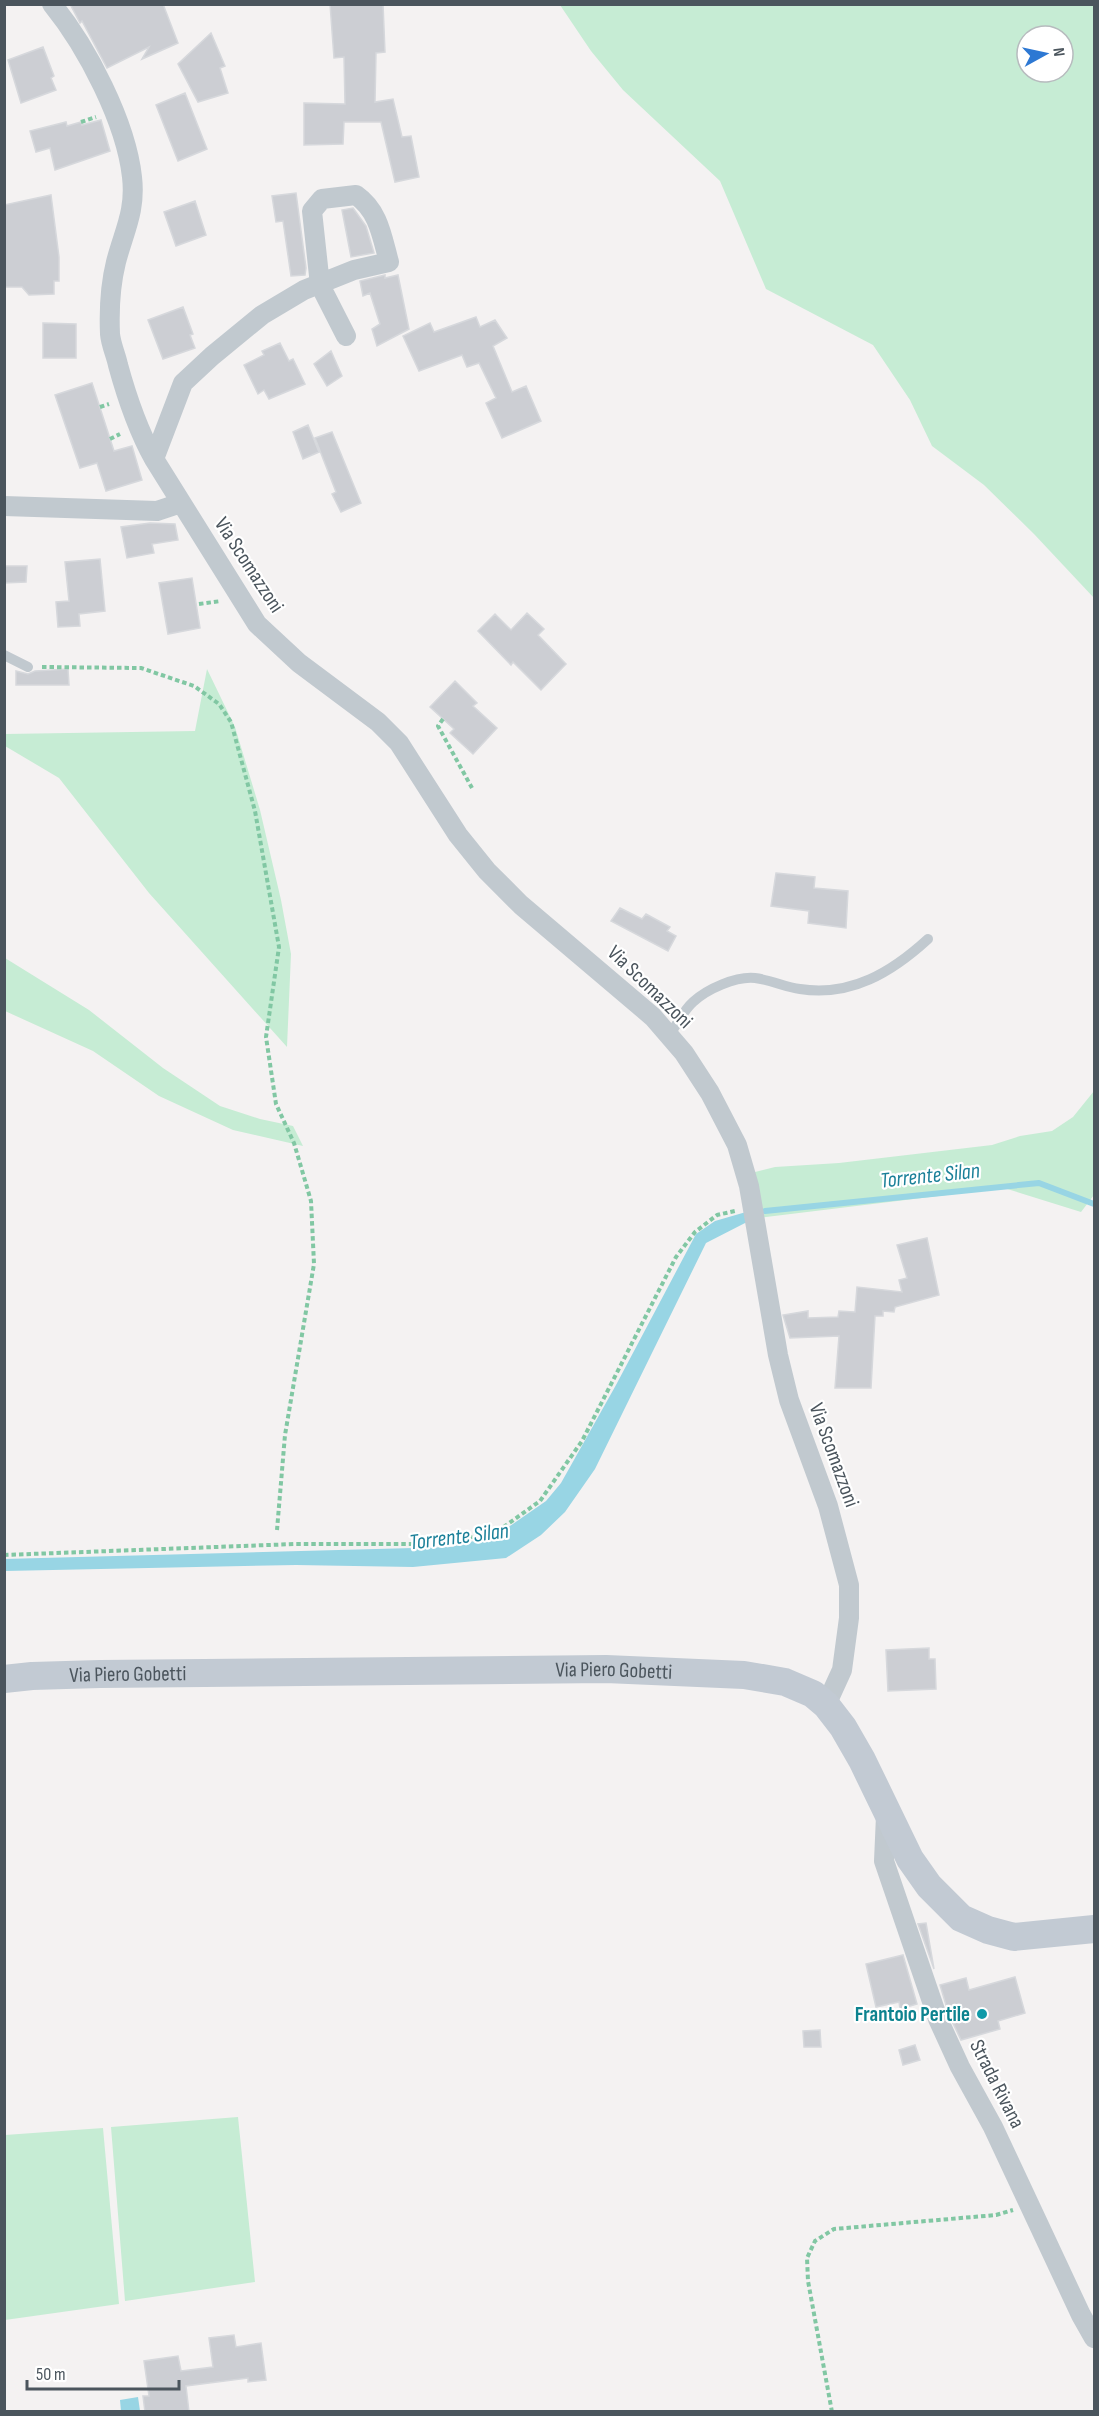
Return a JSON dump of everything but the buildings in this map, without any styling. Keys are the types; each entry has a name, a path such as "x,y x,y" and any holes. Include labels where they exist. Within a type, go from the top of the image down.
{"street":[{"name":"Via Scomazzoni","path":"52,4 83,50 121,129 128,158 132,178 132,216 116,261 110,294 110,337 142,437 154,459 256,624 299,663 378,722 399,742 458,835 487,872 521,905 653,1017 684,1053 710,1093 737,1145 754,1208 768,1306 789,1400 828,1506 849,1585 849,1618 842,1670 826,1705"},
{"path":"154,459 183,383 262,315 304,290 320,285 354,270 388,262 378,221 363,200 356,195 322,199 312,211 320,285 346,336"},
{"path":"4,506 157,511 181,503"},
{"name":"Via Piero Gobetti","path":"4,1679 100,1674 641,1670 744,1675 785,1682 813,1694 826,1705 843,1727 886,1807 910,1859 929,1886 961,1918 988,1930 1014,1937 1095,1929"},
{"name":"Strada Rivana","path":"886,1807 884,1861 938,2019 1031,2205 1081,2315 1095,2338"}],"lane":[{"path":"4,655 28,667"},
{"path":"669,1036 692,1002 727,982 754,978 801,990 846,986 869,981 902,963 928,939"}],"path":[{"path":"100,407 110,404"},
{"path":"110,439 120,434"},
{"path":"199,604 224,600"},
{"path":"28,667 141,668 194,686 219,704 231,722 255,811 279,947 266,1037 276,1104 294,1143 312,1201 314,1264 285,1435 277,1530"},
{"path":"443,719 438,726 472,788"},
{"path":"4,1555 295,1544 440,1544 498,1531 540,1501 582,1441 676,1257 695,1232 717,1215 754,1208"},
{"path":"832,2412 808,2281 807,2258 815,2241 834,2229 996,2216 1031,2205"}],"green space":[{"path":"560,5 1094,5 1094,598 984,485 932,446 910,400 873,345 766,289 720,181 623,90 591,51"},
{"path":"207,669 235,727 260,810 281,900 291,954 287,1047 149,893 59,778 5,746 5,734 195,731"},
{"path":"5,958 89,1010 163,1068 220,1106 260,1119 293,1126 303,1146 233,1130 159,1096 93,1051 5,1011"},
{"path":"1094,1091 1094,1195 1081,1212 1004,1188 757,1218 751,1173 775,1167 839,1163 992,1145 1020,1136 1052,1131 1073,1117"},
{"path":"238,2117 255,2282 125,2301 111,2127"},
{"path":"103,2128 119,2304 5,2320 5,2135"}],"water":[{"path":"746,1212 747,1222 706,1243 595,1469 565,1512 541,1535 506,1558 413,1567 296,1565 5,1571 4,1559 451,1547 497,1535 546,1501 561,1483 696,1234 715,1221"},
{"path":"138,2397 140,2411 121,2411 120,2400"}],"waterway":[{"name":"Torrente Silan","path":"765,1211 1039,1183 1094,1204"}],"place":[{"name":"Frantoio Pertile","path":"982,2014"}]}
